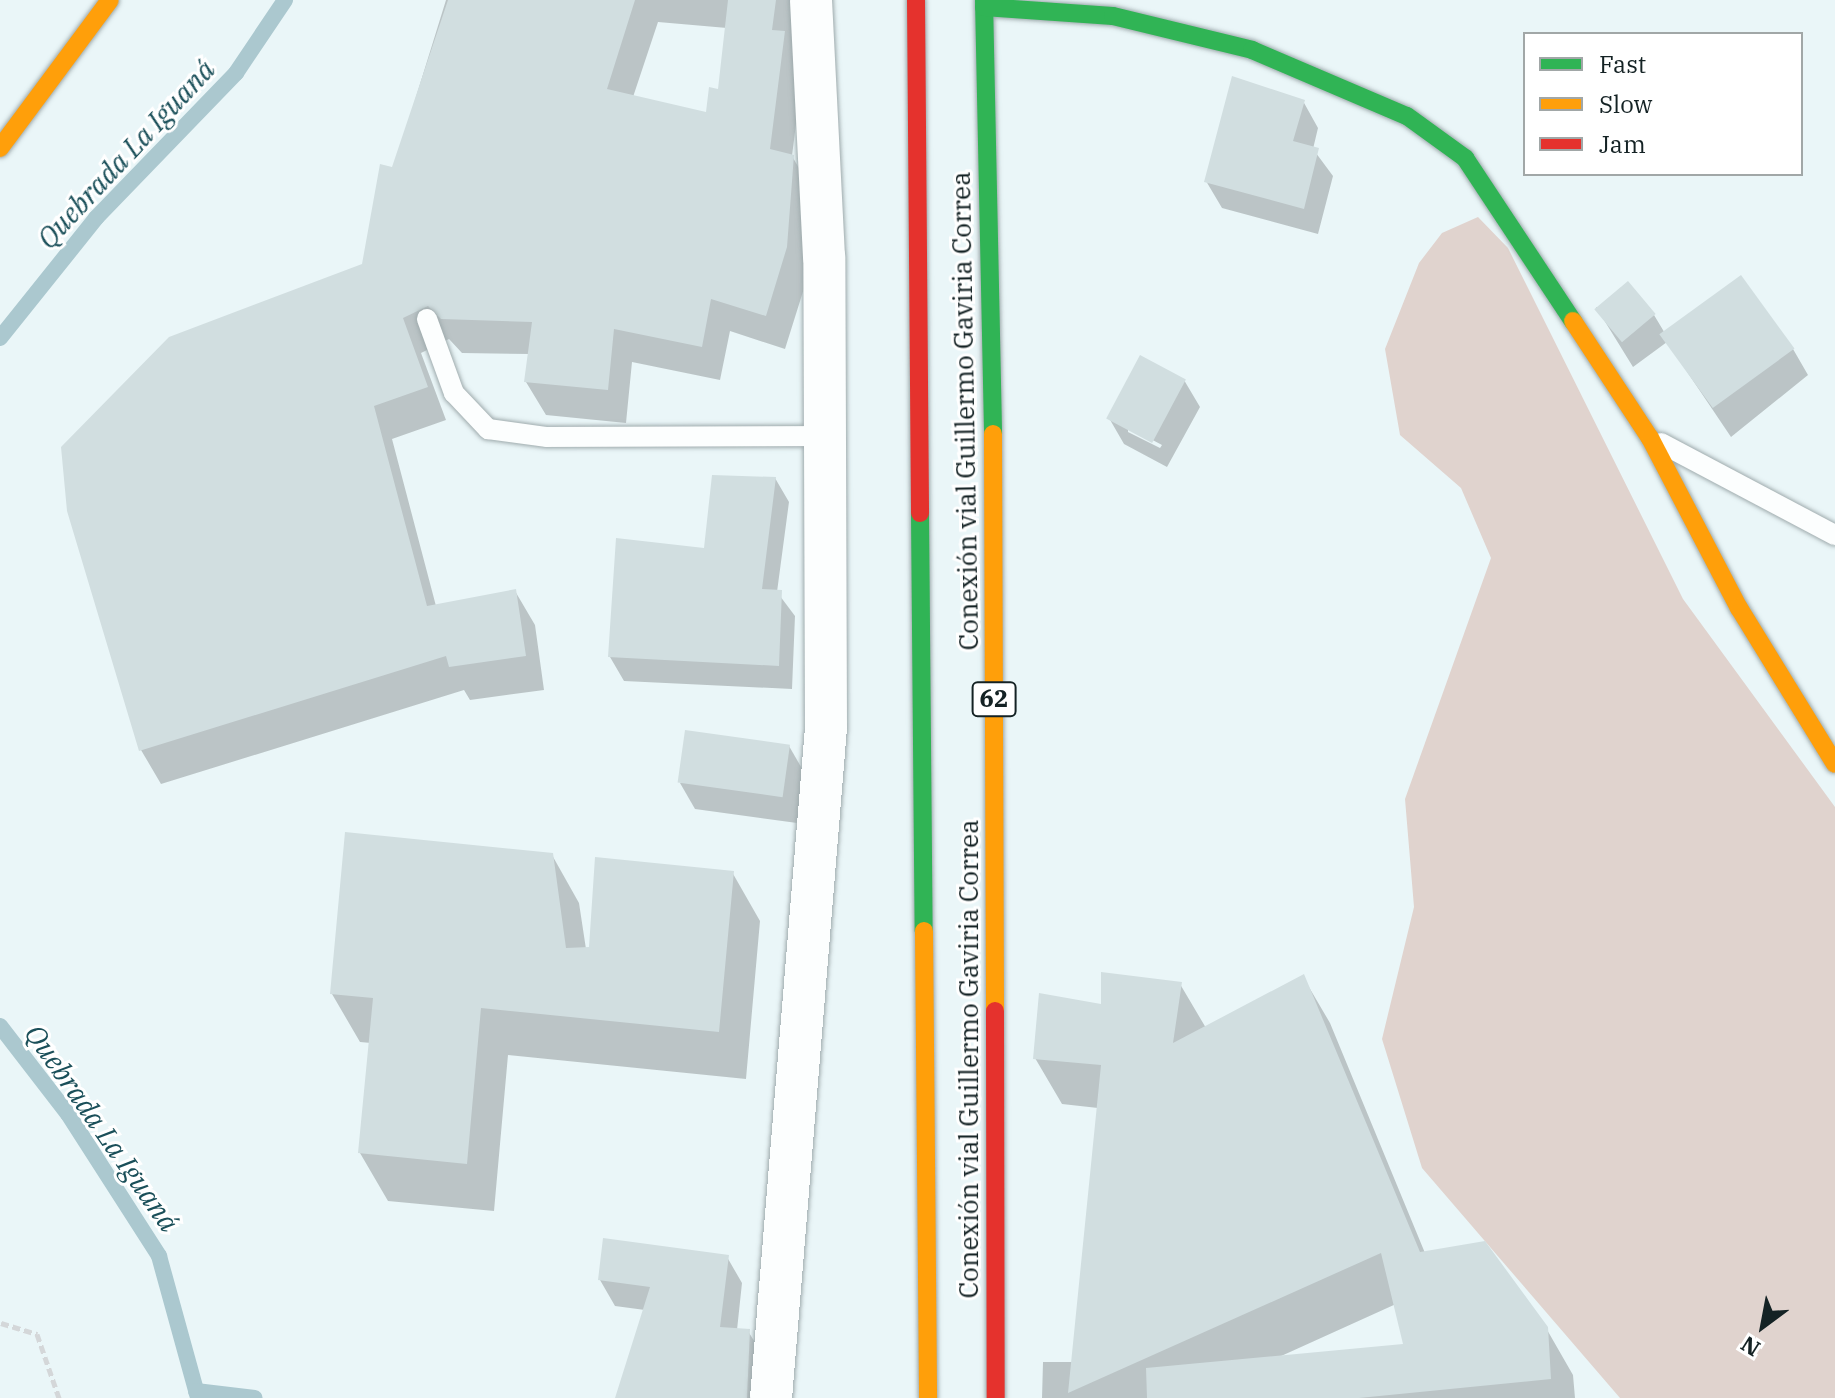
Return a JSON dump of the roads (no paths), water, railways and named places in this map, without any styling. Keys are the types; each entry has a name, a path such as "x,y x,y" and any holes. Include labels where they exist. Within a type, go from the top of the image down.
{"main road":[{"path":"0,148 110,0"},
{"name":"Conexión vial Guillermo Gaviria Correa","path":"916,0 928,1398"},
{"path":"984,4 1113,16 1252,50 1407,116 1465,158 1499,201 1650,438 1739,608 1835,764"},
{"name":"Conexión vial Guillermo Gaviria Correa","path":"984,4 993,313 996,1398"}],"street":[{"path":"771,1398 826,728 824,436 811,0"}],"lane":[{"path":"427,319 454,393 488,429 562,437 824,436"},
{"path":"1650,438 1835,535"}],"waterway":[{"name":"Quebrada La Iguaná","path":"0,338 96,218 236,73 285,0"},
{"name":"Quebrada La Iguaná","path":"0,1026 68,1114 159,1256 198,1398"},
{"path":"196,1391 255,1398"}]}
